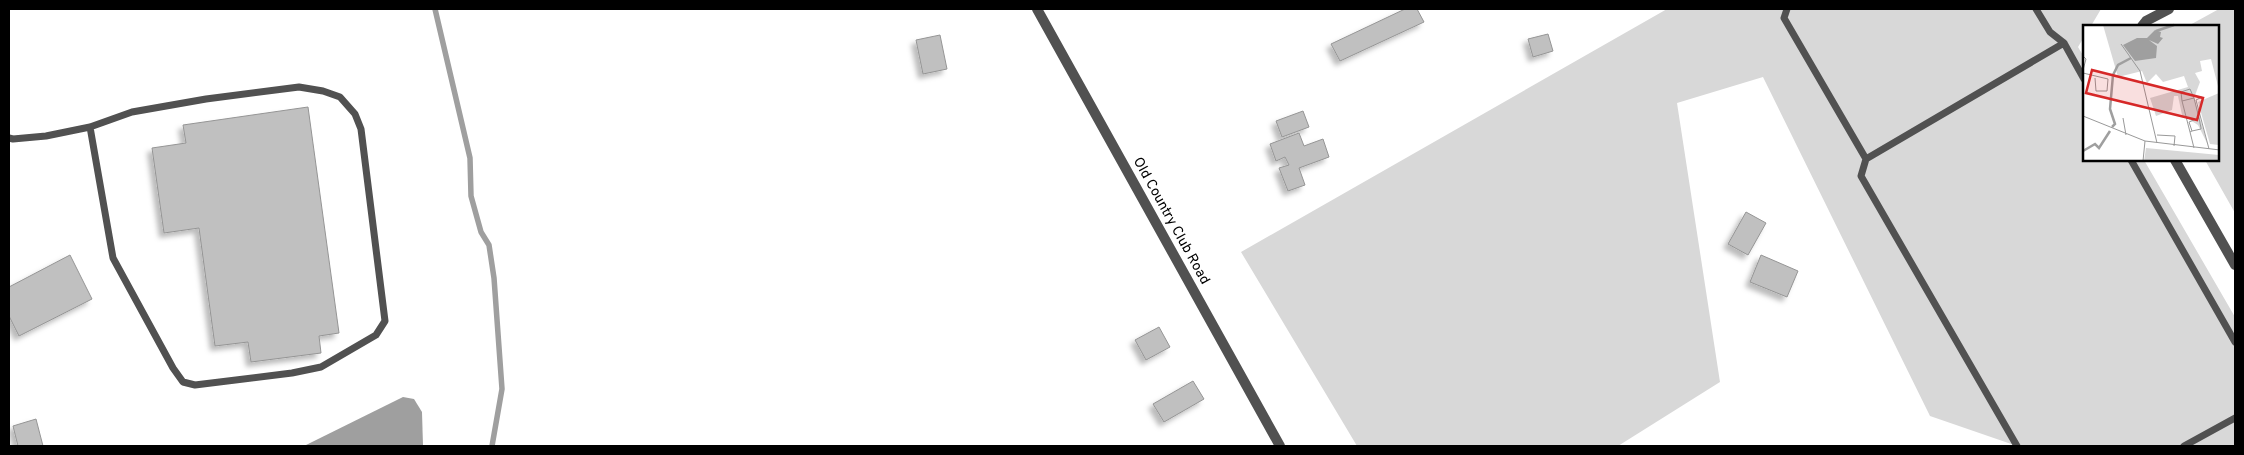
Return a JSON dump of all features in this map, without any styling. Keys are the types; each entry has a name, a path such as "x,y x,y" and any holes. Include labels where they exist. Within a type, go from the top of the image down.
{"street":[{"name":"Old Country Club Road","path":"1037,9 1280,446"},
{"path":"2143,25 2146,21 2169,9"},
{"path":"2177,161 2235,265"}],"lane":[{"path":"1787,9 1784,18 1866,159"},
{"path":"2036,9 2050,32 2064,43 2083,76"},
{"path":"2017,446 1861,176 1866,159 2064,43"},
{"path":"9,138 46,136 90,128 132,112 206,99 299,87 323,91 340,97 355,114 361,129 385,321 376,335 322,367 292,373 195,385 183,382 173,368 113,258 90,128"},
{"path":"2132,161 2235,342"},
{"path":"2184,446 2235,418"}],"shaded area":[{"path":"1667,9 2101,9 2092,25 2083,25 2083,39 2078,47 2083,55 2083,161 2145,161 2235,317 2235,446 2017,446 1930,416 1763,77 1677,103 1720,382 1618,446 1357,446 1241,252"},
{"path":"2219,9 2235,9 2235,213 2206,161 2219,161 2219,25 2190,25"},
{"path":"403,397 414,399 422,412 423,446 304,446"}],"building":[{"path":"1405,9 1417,9 1424,22 1340,61 1331,44"},
{"path":"1548,34 1553,51 1533,57 1528,39"},
{"path":"940,35 947,69 923,74 916,40"},
{"path":"308,107 339,333 319,336 321,353 251,362 248,342 215,346 199,228 164,233 152,148 186,143 183,125"},
{"path":"1303,111 1309,127 1282,137 1276,121"},
{"path":"1299,133 1304,146 1323,139 1329,157 1299,168 1305,185 1288,191 1279,168 1289,165 1285,157 1276,161 1270,144"},
{"path":"1746,212 1766,223 1748,255 1728,244"},
{"path":"70,255 92,299 19,336 9,316 9,287"},
{"path":"1761,255 1798,271 1787,297 1750,282"},
{"path":"1159,327 1170,347 1146,360 1135,340"},
{"path":"1193,381 1204,399 1164,422 1153,404"},
{"path":"36,419 43,446 18,446 13,426"}],"waterway":[{"path":"435,9 470,158 471,196 481,232 489,245 494,278 502,389 492,446"}]}
